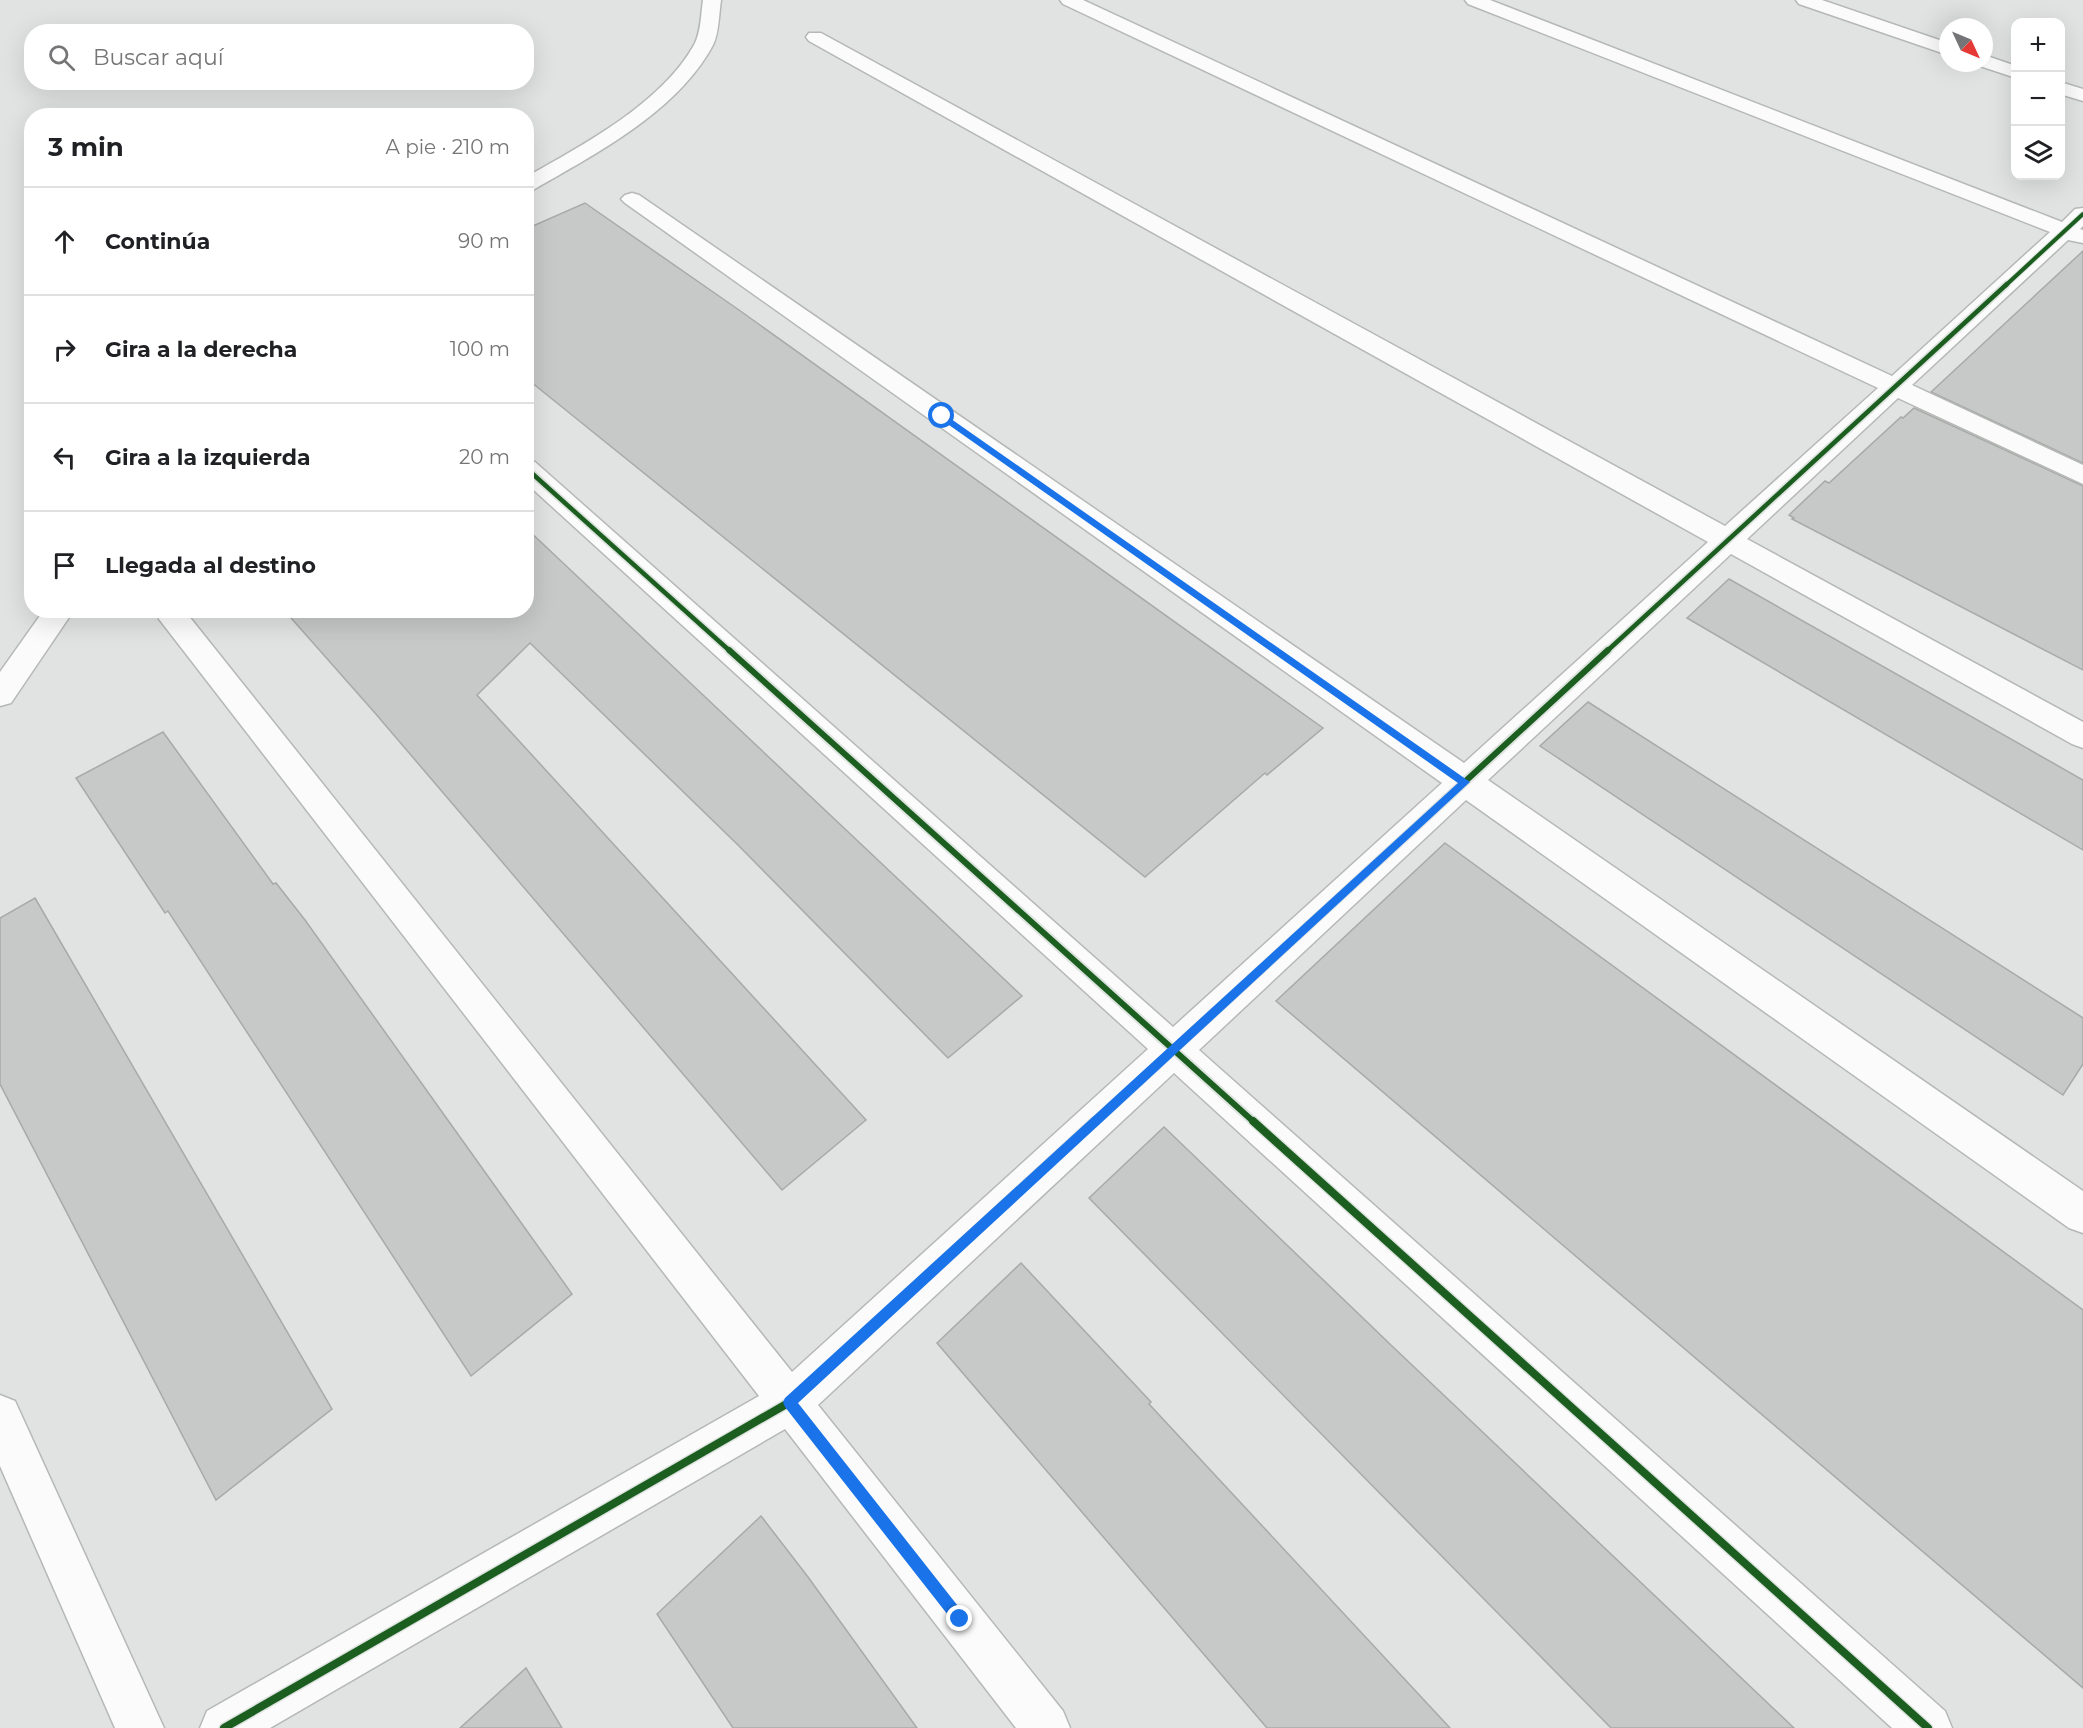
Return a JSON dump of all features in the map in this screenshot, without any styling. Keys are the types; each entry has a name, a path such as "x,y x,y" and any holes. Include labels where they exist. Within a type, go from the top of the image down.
{"street":[{"path":"534,181 600,143 676,85 705,43 712,0"},
{"path":"1069,0 2083,475"},
{"path":"224,1728 789,1402 1894,388 2077,228 1474,0"},
{"path":"1805,0 1939,46"},
{"path":"815,37 2083,736"},
{"path":"1993,64 2011,70"},
{"path":"2065,89 2083,95"},
{"path":"632,199 2083,1214"},
{"path":"534,475 1928,1728"},
{"path":"0,695 54,618"},
{"path":"174,618 1046,1728"},
{"path":"0,1416 140,1728"}],"building":[{"path":"585,203 739,310 1323,728 1267,775 1265,773 1145,877 534,384 534,225"},
{"path":"2083,251 2083,463 1931,392"},
{"path":"1914,408 2083,486 2083,670 1792,519 1794,518 1789,515 1825,481 1829,483 1901,417 1903,418"},
{"path":"534,536 1022,996 948,1058 738,845 530,643 477,695 866,1120 782,1190 375,713 291,618 534,618"},
{"path":"1729,579 2083,780 2083,850 1687,618"},
{"path":"1588,702 2083,1018 2083,1064 2063,1095 1540,746"},
{"path":"163,732 273,884 276,883 305,920 572,1294 471,1376 168,911 165,913 76,778"},
{"path":"1445,843 2083,1310 2083,1688 1276,1001"},
{"path":"35,898 332,1409 216,1500 0,1084 0,918"},
{"path":"1164,1127 1794,1728 1611,1728 1089,1198"},
{"path":"1021,1263 1450,1728 1267,1728 937,1343"},
{"path":"761,1516 917,1728 733,1728 657,1614"},
{"path":"526,1668 562,1728 460,1728"}],"cycle path":[{"path":"224,1728 790,1402 2083,214"},
{"path":"534,475 1928,1728"}],"route":[{"path":"942,416 1465,782 789,1402 960,1619"}]}
